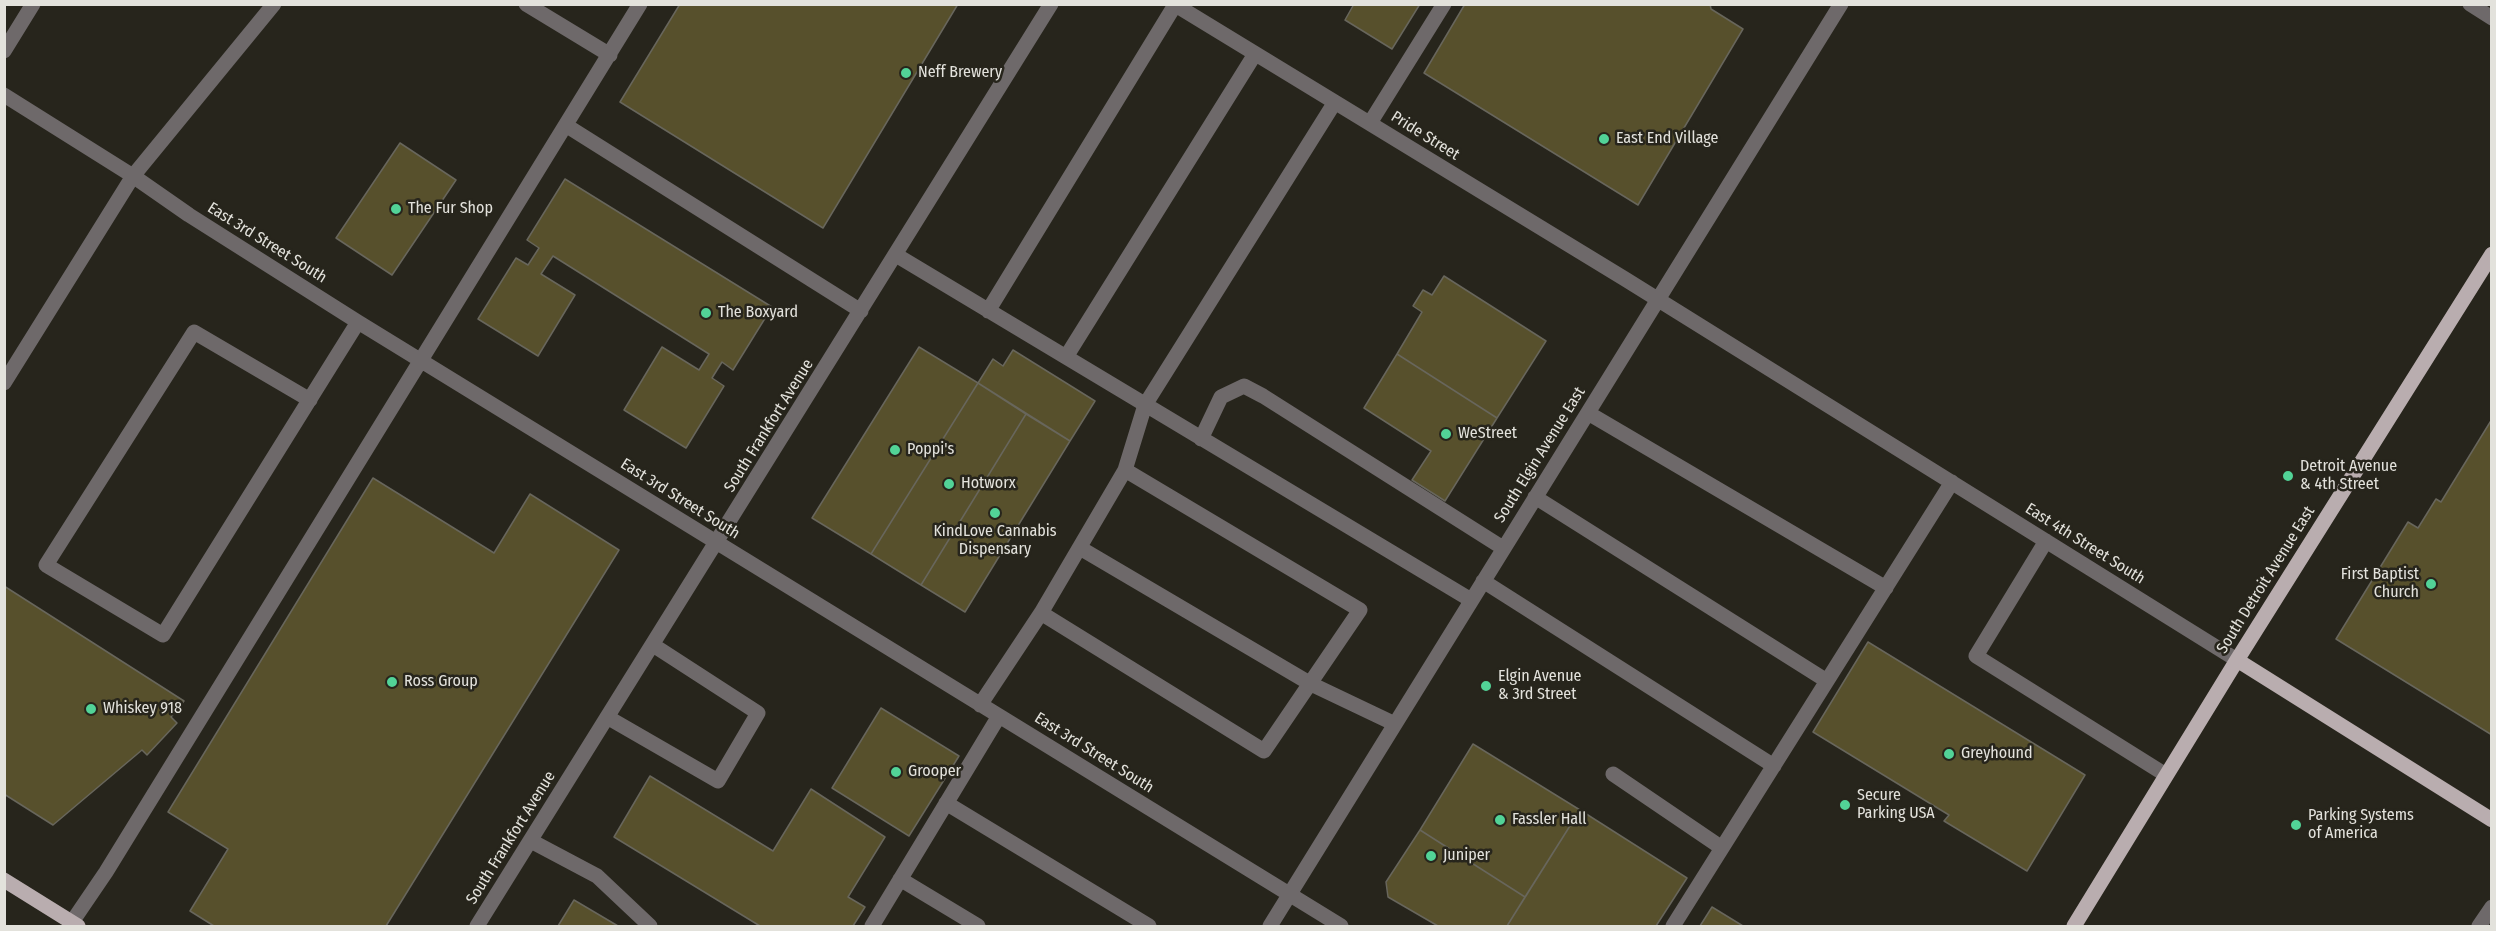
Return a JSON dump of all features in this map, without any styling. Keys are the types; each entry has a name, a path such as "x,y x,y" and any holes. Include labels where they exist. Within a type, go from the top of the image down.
{"main road":[{"name":"South Detroit Avenue East","path":"2074,927 2237,660 2492,254"},
{"name":"East 4th Street South","path":"2237,660 2492,820"},
{"path":"4,880 75,924"}],"street":[{"path":"4,51 33,4"},
{"path":"4,383 133,176 274,4"},
{"path":"526,4 610,55"},
{"path":"75,924 640,4"},
{"name":"South Frankfort Avenue","path":"477,927 718,543 1051,4"},
{"path":"1370,123 1444,4"},
{"name":"South Elgin Avenue East","path":"1270,927 1841,4"},
{"path":"2470,4 2492,18"},
{"path":"988,311 1174,5"},
{"name":"Pride Street","path":"1174,5 1658,300"},
{"path":"1066,357 1255,54"},
{"name":"East 3rd Street South","path":"4,95 358,322 1341,927"},
{"path":"980,705 1041,613 1125,470 1145,405 1335,102"},
{"path":"567,126 861,311"},
{"path":"896,255 1471,600"},
{"name":"East 4th Street South","path":"1658,300 2237,660"},
{"path":"310,400 194,332 46,565 164,635 310,400 358,322"},
{"path":"1202,439 1221,397 1244,386 1503,548"},
{"path":"1588,413 1886,588"},
{"path":"1041,613 1264,752 1360,610 1125,470"},
{"path":"1673,927 1952,482"},
{"path":"1535,497 1827,681"},
{"path":"2046,541 1976,656 2166,775"},
{"path":"1080,548 1311,684 1395,724"},
{"path":"1483,581 1774,766"},
{"path":"607,717 718,781 758,713 653,645"},
{"path":"872,927 999,716"},
{"path":"1613,774 1722,848"},
{"path":"946,804 1149,927"},
{"path":"531,841 597,876 650,927"},
{"path":"900,879 978,927"},
{"path":"2479,927 2492,907"}],"building":[{"path":"680,4 958,4 823,228 620,102"},
{"path":"1354,4 1420,4 1392,49 1345,20"},
{"name":"East End Village","path":"1465,4 1710,4 1711,9 1743,29 1638,205 1424,73"},
{"name":"The Fur Shop","path":"400,143 456,180 392,275 336,238"},
{"name":"The Boxyard","path":"565,179 772,307 733,370 722,362 712,378 724,386 686,448 624,410 662,347 699,370 709,354 553,256 541,274 575,295 538,356 478,319 516,258 528,265 539,248 527,240"},
{"path":"1444,276 1546,341 1497,418 1397,354 1422,312 1413,306 1423,290 1432,295"},
{"name":"Poppi's","path":"919,347 978,383 871,554 812,518"},
{"path":"1013,350 1095,401 1070,441 978,383 993,359 1003,366"},
{"name":"WeStreet","path":"1397,354 1497,418 1445,501 1412,480 1431,451 1364,408"},
{"name":"Hotworx","path":"978,383 1026,414 921,585 871,554"},
{"name":"KindLove Cannabis Dispensary","path":"1026,414 1070,441 965,612 921,585"},
{"name":"First Baptist Church","path":"2492,419 2492,735 2336,639 2408,522 2418,528 2436,499 2441,502"},
{"name":"Ross Group","path":"373,478 494,553 530,494 619,550 386,926 214,926 190,911 228,849 168,812"},
{"name":"Whiskey 918","path":"4,586 184,701 171,717 177,723 147,755 142,750 53,825 4,794"},
{"name":"Greyhound","path":"1868,642 2085,775 2027,871 1944,821 1949,815 1813,732"},
{"name":"Grooper","path":"881,708 959,756 909,836 832,788"},
{"name":"Fassler Hall","path":"1473,744 1580,810 1525,897 1420,830"},
{"path":"650,776 773,851 811,789 885,837 848,897 865,907 853,926 760,926 614,837"},
{"path":"1580,810 1687,878 1656,926 1507,926"},
{"name":"Juniper","path":"1420,830 1525,897 1507,926 1438,926 1388,897 1386,882"},
{"path":"574,900 618,926 558,926"},
{"path":"1712,907 1743,926 1700,926"}],"place":[{"name":"Neff Brewery","path":"906,73"},
{"name":"East End Village","path":"1604,139"},
{"name":"The Fur Shop","path":"396,209"},
{"name":"The Boxyard","path":"706,313"},
{"name":"WeStreet","path":"1446,434"},
{"name":"Poppi's","path":"895,450"},
{"name":"Detroit Avenue & 4th Street","path":"2288,476"},
{"name":"Hotworx","path":"949,484"},
{"name":"KindLove Cannabis Dispensary","path":"995,513"},
{"name":"First Baptist Church","path":"2431,584"},
{"name":"Ross Group","path":"392,682"},
{"name":"Elgin Avenue & 3rd Street","path":"1486,686"},
{"name":"Whiskey 918","path":"91,709"},
{"name":"Greyhound","path":"1949,754"},
{"name":"Grooper","path":"896,772"},
{"name":"Secure Parking USA","path":"1845,805"},
{"name":"Fassler Hall","path":"1500,820"},
{"name":"Parking Systems of America","path":"2296,825"},
{"name":"Juniper","path":"1431,856"}]}
